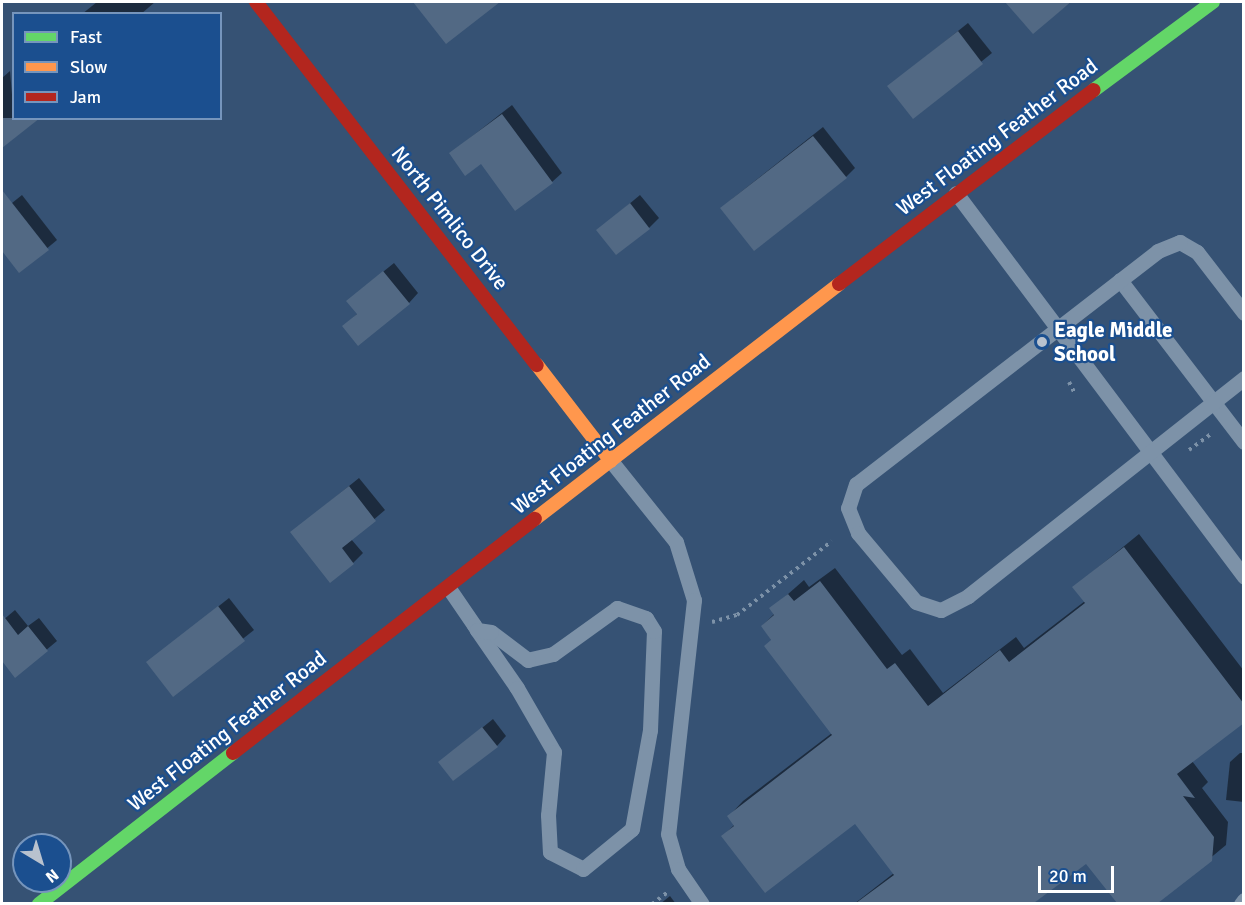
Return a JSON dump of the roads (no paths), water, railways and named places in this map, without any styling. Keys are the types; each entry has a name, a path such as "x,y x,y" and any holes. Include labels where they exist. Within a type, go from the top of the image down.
{"main road":[{"name":"North Pimlico Drive","path":"256,2 611,460"},
{"name":"West Floating Feather Road","path":"39,903 956,193 1213,2"}],"lane":[{"path":"956,193 1244,577"},
{"path":"1244,313 1197,252 1180,242 1158,250 856,484 848,508 858,533 916,602 941,610 968,596 1244,378"},
{"path":"1120,280 1244,442"},
{"path":"611,460 676,542 694,600 668,834 678,869 702,903"},
{"path":"448,587 554,752 548,815 550,852 583,869 632,829 650,730 654,631 646,618 617,608 553,654 528,660 491,632 477,630"}],"place":[{"name":"Eagle Middle School","path":"1042,342"}]}
